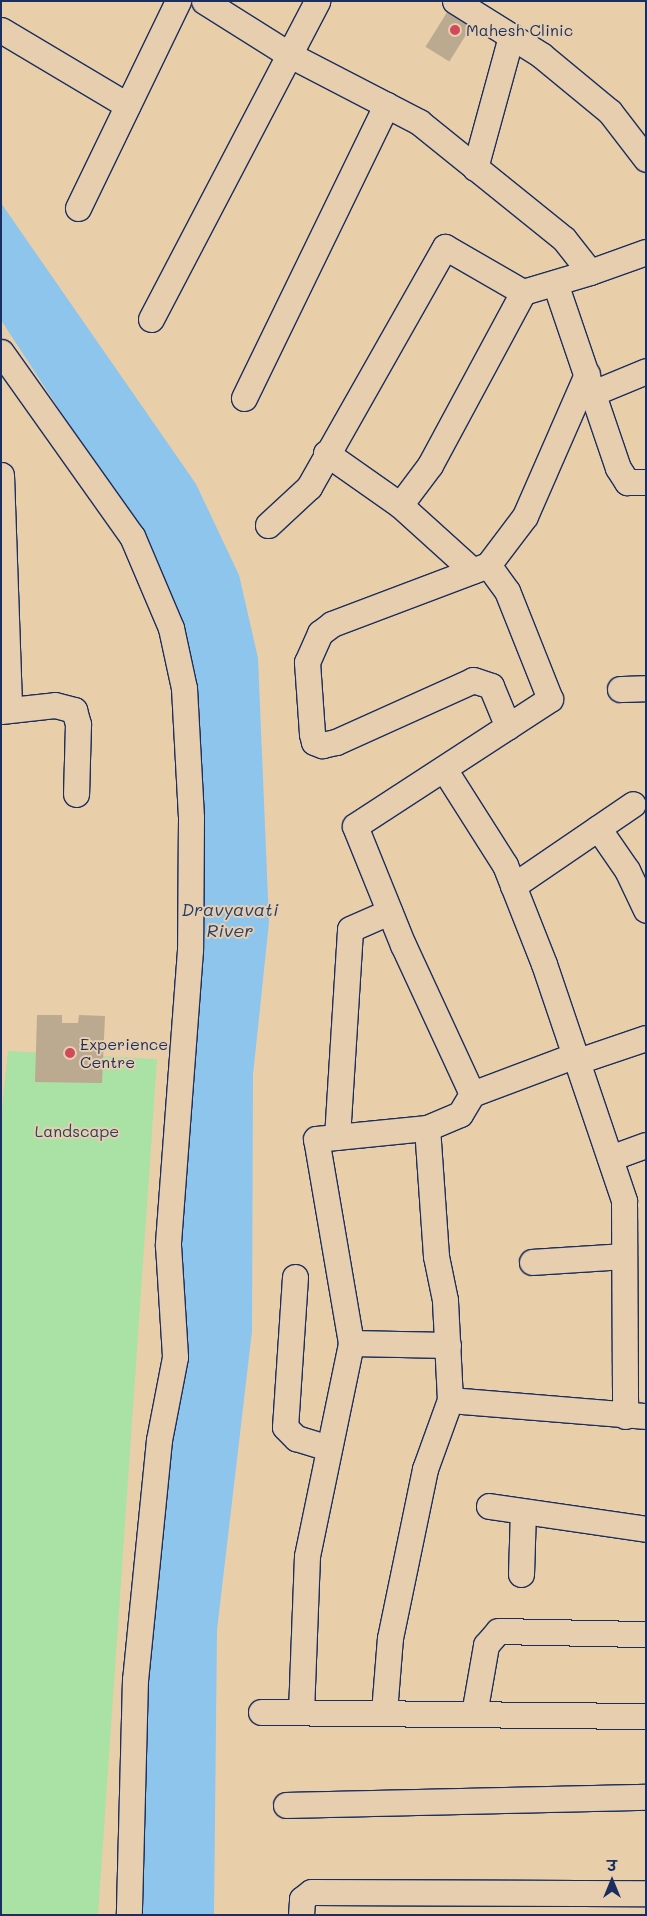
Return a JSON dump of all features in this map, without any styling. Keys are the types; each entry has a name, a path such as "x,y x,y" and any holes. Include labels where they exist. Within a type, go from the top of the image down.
{"street":[{"path":"78,208 178,1"},
{"path":"204,1 288,54 419,122 564,240 590,272"},
{"path":"151,320 317,1"},
{"path":"455,1 511,36 610,112 646,159"},
{"path":"1,30 127,105"},
{"path":"476,168 511,36"},
{"path":"244,398 386,105"},
{"path":"268,526 309,487 326,453 445,247 523,292 590,272 646,252"},
{"path":"556,283 622,477 636,485 646,482"},
{"path":"400,505 430,464 523,292"},
{"path":"1,352 132,536 171,628 184,688 191,818 190,941 168,1245 175,1357 159,1440 135,1679 129,1915"},
{"path":"590,383 646,371"},
{"path":"508,727 491,686 474,680 336,742 322,745 314,742 312,734 308,662 320,633 332,624 480,568 525,516 590,383"},
{"path":"326,453 400,505 480,568 507,592 550,699 355,826 390,912 472,1094"},
{"path":"1,474 5,710 55,705 74,710 78,724 76,794"},
{"path":"620,689 646,688"},
{"path":"444,769 513,886 577,1058 624,1201 624,1256 635,1416 450,1400"},
{"path":"513,886 633,804"},
{"path":"598,828 627,870 646,910"},
{"path":"337,1137 350,929 390,912"},
{"path":"301,1712 307,1556 351,1343 316,1139 427,1128 460,1114 472,1094 577,1058 646,1038"},
{"path":"384,1712 390,1638 423,1478 450,1400 445,1300 436,1256 427,1128"},
{"path":"610,1158 646,1145"},
{"path":"532,1262 624,1256"},
{"path":"295,1277 285,1427 296,1438 329,1448"},
{"path":"351,1343 448,1345"},
{"path":"489,1506 646,1529"},
{"path":"521,1574 523,1512"},
{"path":"474,1714 486,1645 498,1631 646,1634"},
{"path":"261,1712 646,1716"},
{"path":"286,1805 646,1797"},
{"path":"301,1915 302,1899 310,1892 386,1904 558,1904 646,1893"}],"green space":[{"name":"Landscape","path":"8,1051 157,1059 98,1915 1,1915 1,1119"}],"water":[{"name":"Dravyavati River","path":"1,203 196,484 239,575 258,658 269,922 253,1075 252,1331 217,1630 214,1915 135,1915 146,1612 179,1113 184,655 157,560 1,320"}],"building":[{"path":"451,6 475,21 449,62 426,47"},
{"name":"Experience Centre","path":"37,1015 62,1015 62,1023 78,1023 79,1015 105,1016 102,1083 35,1082"}],"place":[{"name":"Mahesh Clinic","path":"455,30"},
{"name":"Experience Centre","path":"70,1053"}]}
